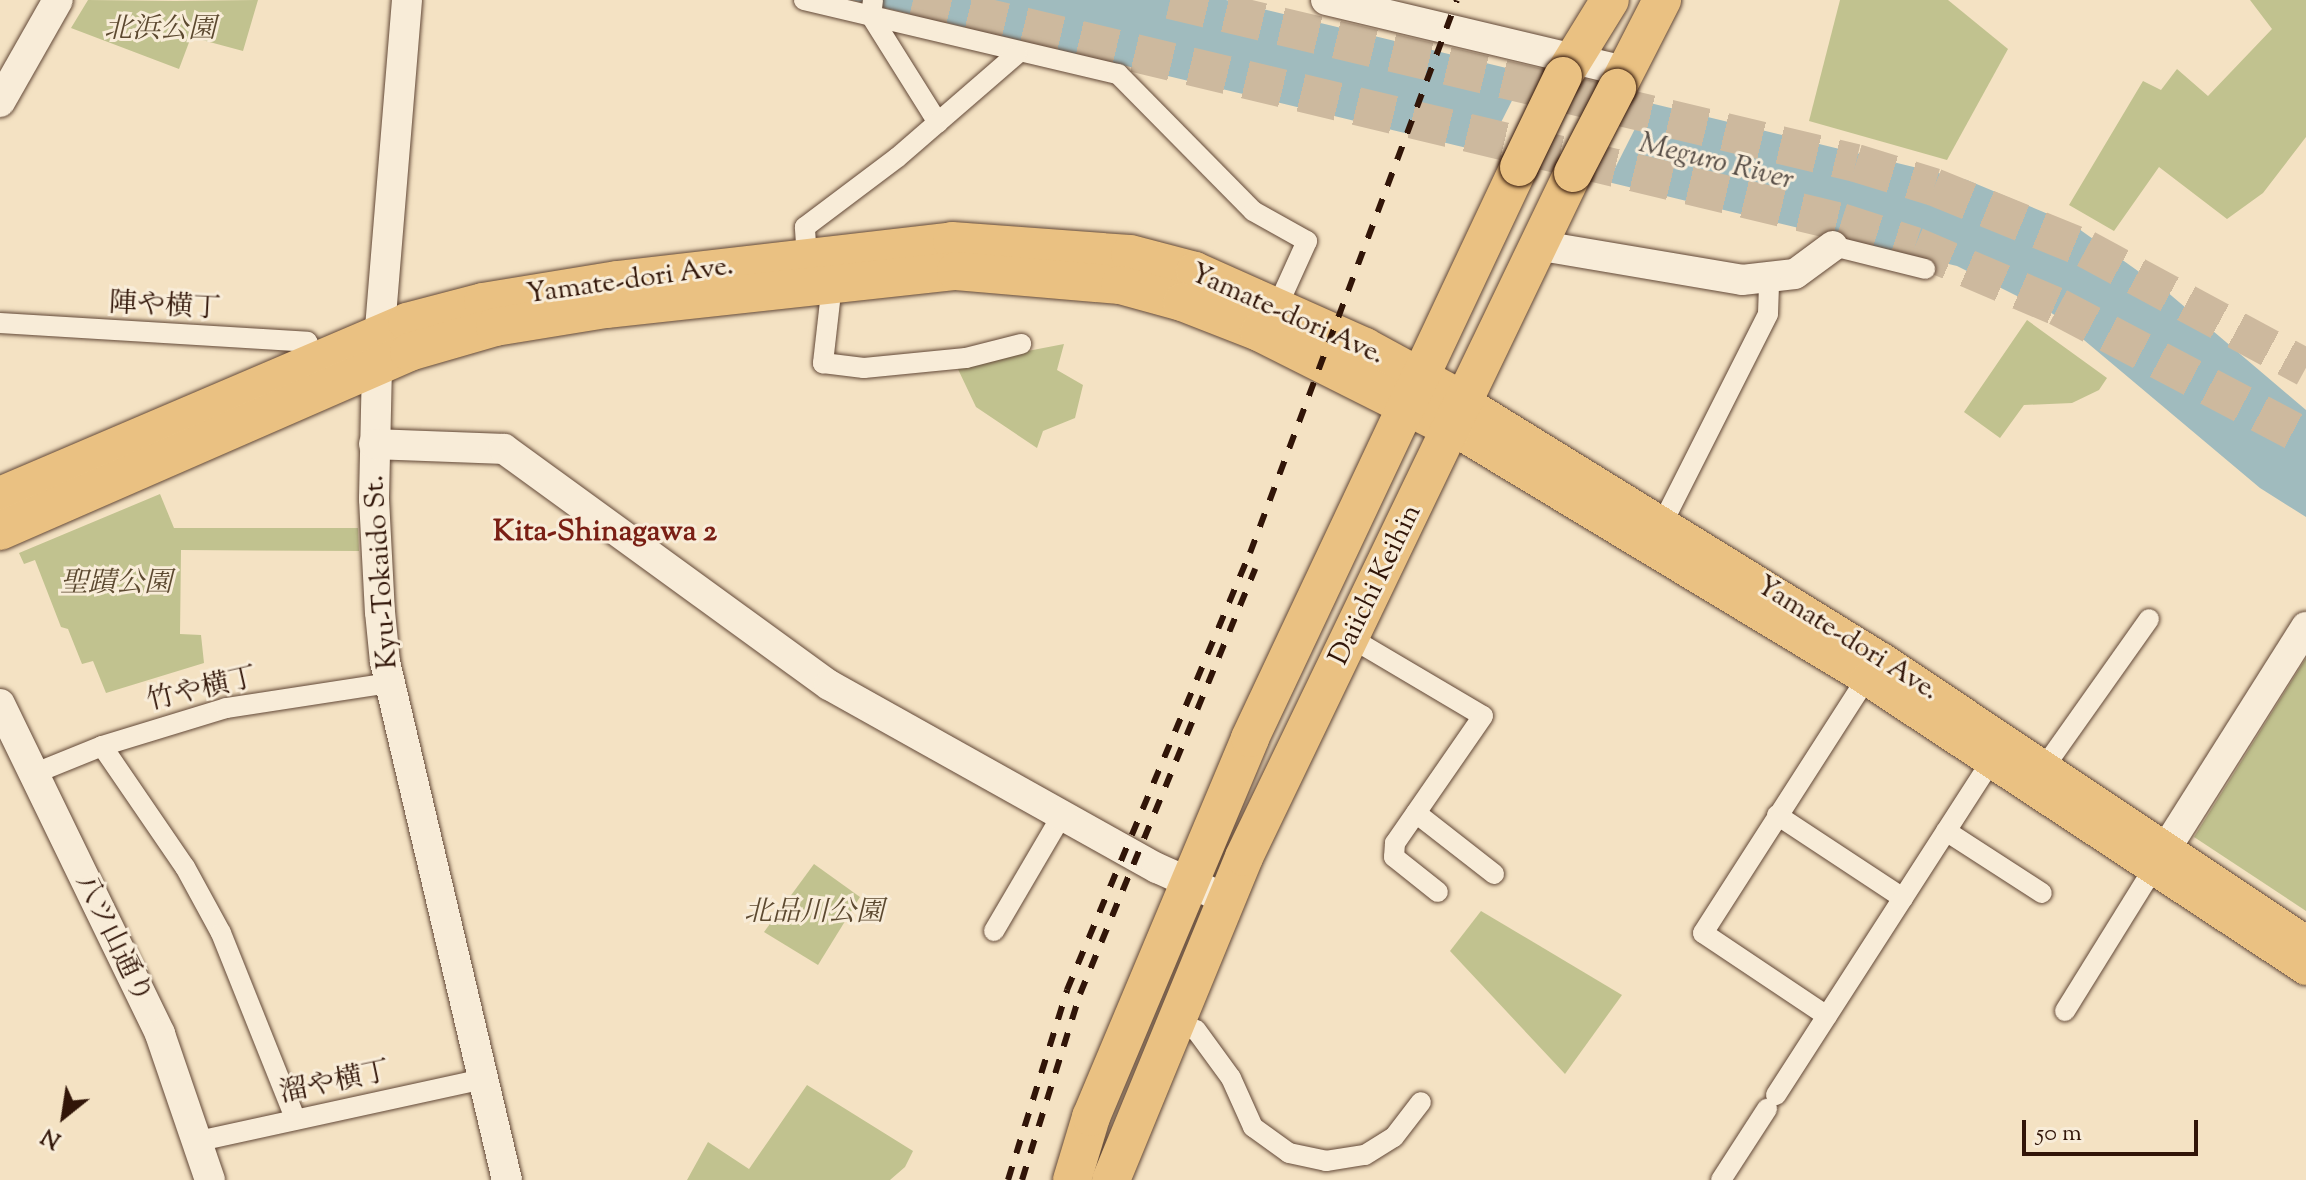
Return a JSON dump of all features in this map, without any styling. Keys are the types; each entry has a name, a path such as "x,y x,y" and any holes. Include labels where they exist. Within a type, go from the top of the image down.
{"highway":[{"name":"Daiichi Keihin","path":"1072,1180 1091,1117 1250,738 1416,392 1519,167 1568,67 1610,0"},
{"name":"Daiichi Keihin","path":"1119,1176 1173,1026 1226,899 1536,245 1662,0"},
{"name":"Yamate-dori Ave.","path":"820,271 952,241 1057,246 1130,254 1195,271 1278,305 1416,392"},
{"name":"Yamate-dori Ave.","path":"0,531 378,348 496,299 820,271 956,271 1120,285 1259,332 1416,392"},
{"name":"Yamate-dori Ave.","path":"0,496 314,360 378,348"},
{"path":"1416,392 1458,415"}],"main road":[{"name":"Yamate-dori Ave.","path":"1458,415 1662,524 2045,766 2159,860 2306,969"},
{"name":"Yamate-dori Ave.","path":"1458,415 1992,760 2159,860 2306,942"}],"street":[{"path":"0,102 58,0"},
{"name":"Kyu-Tokaido St.","path":"407,0 378,348 374,444 377,574 390,683 507,1180"},
{"path":"804,0 871,7 1017,54 1118,74 1253,211 1307,241 1278,305"},
{"path":"1326,0 1621,80"},
{"path":"871,7 938,123"},
{"path":"1017,54 938,123 805,227 820,271 823,363 864,368 922,362 1021,344"},
{"path":"1536,245 1707,276 1769,279 1795,274 1833,246 1925,269"},
{"path":"1662,524 1768,314 1769,279"},
{"name":"陣や横丁","path":"0,323 307,342 314,360"},
{"path":"374,444 504,449 829,685 1062,815 1226,899"},
{"path":"2045,766 2149,619"},
{"path":"2065,1011 2306,627"},
{"path":"1351,638 1483,716 1395,843 1394,857 1438,892"},
{"path":"1827,1016 1703,933 1866,679"},
{"name":"竹や横丁","path":"33,774 102,746 226,708 390,683"},
{"name":"八ツ山通り","path":"0,704 142,994 199,1141 210,1180"},
{"path":"102,746 185,867 221,933 295,1118"},
{"path":"1721,1180 1992,760"},
{"path":"1416,813 1494,874"},
{"path":"994,931 1062,815"},
{"path":"1777,815 1903,898"},
{"path":"1946,831 2042,893"},
{"path":"1173,1026 1196,1030 1231,1078 1253,1127 1289,1153 1326,1161 1365,1155 1394,1137 1421,1102"},
{"name":"溜や横丁","path":"199,1141 483,1079"}],"green space":[{"name":"北浜公園","path":"88,0 258,0 243,51 191,37 179,69 71,28"},
{"path":"1840,0 1948,0 2008,49 1947,160 1809,121"},
{"path":"2250,0 2306,0 2306,137 2263,193 2227,219 2159,167 2114,231 2069,205 2143,81 2161,90 2177,69 2208,96 2272,29"},
{"path":"2027,320 2107,378 2099,390 2072,403 2024,405 2000,438 1964,412"},
{"path":"1064,344 1057,370 1083,385 1075,418 1043,431 1037,448 976,407 956,365"},
{"name":"聖蹟公園","path":"160,494 174,528 358,528 359,551 181,550 180,634 201,635 204,663 106,693 93,661 82,664 68,629 61,627 35,560 24,564 19,553"},
{"path":"2306,658 2306,911 2194,837"},
{"name":"北品川公園","path":"814,864 860,897 818,965 764,932"},
{"path":"1481,911 1622,995 1565,1074 1450,951"},
{"path":"807,1085 913,1151 905,1167 890,1180 687,1180 708,1142 749,1169"}],"water":[{"name":"Meguro River","path":"852,0 1226,0 1967,180 2072,224 2166,291 2306,410 2306,517 2260,488 2053,314 1957,266"}],"pier":[{"path":"1528,69 1650,99 1606,186 1484,156"}],"tunnel":[{"path":"913,0 1841,222 1915,246 2058,307 2306,438"},
{"path":"1170,0 1856,163 1934,187 2086,249 2306,368"}],"railway":[{"path":"1008,1180 1067,990 1250,553 1457,0"},
{"path":"1022,1180 1080,994 1255,569"}],"district":[{"name":"Kita-Shinagawa 2","path":"605,533"}]}
